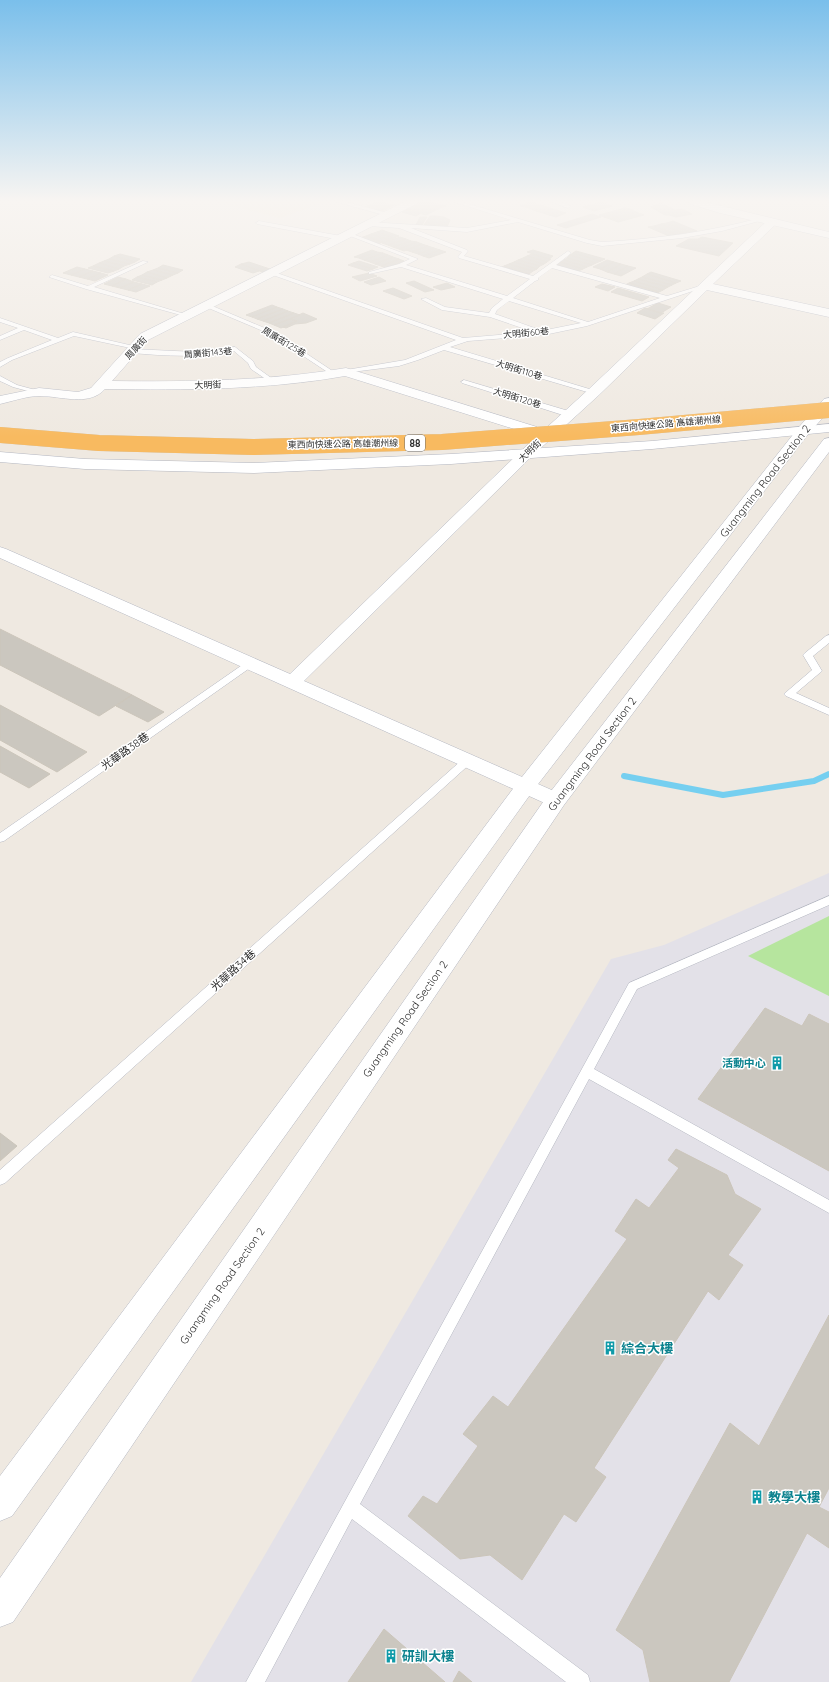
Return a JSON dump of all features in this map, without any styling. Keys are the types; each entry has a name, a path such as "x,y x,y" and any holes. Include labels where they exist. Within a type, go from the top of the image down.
{"highway":[{"name":"東西向快速公路 高雄潮州線","path":"0,435 99,443 253,447 442,442 639,427 829,408"},
{"name":"東西向快速公路 高雄潮州線","path":"0,448 91,455 269,458 448,452 647,437 829,408"}],"street":[{"name":"周廣街","path":"102,385 144,337 257,280"},
{"name":"大明街","path":"291,683 527,453 594,392 709,280"},
{"path":"704,286 829,313"},
{"name":"大明街","path":"0,400 39,392 79,396 96,391 102,385 209,386 272,381 340,373 532,430"},
{"path":"0,429 103,438 253,441 439,436 829,408"},
{"name":"Guangming Road Section 2","path":"0,1504 525,787 804,430 829,408"},
{"path":"0,457 85,464 254,468 451,459 652,445 829,428"},
{"name":"Guangming Road Section 2","path":"0,1609 556,800 829,442"},
{"path":"0,552 556,800"}],"lane":[{"path":"61,280 186,316"},
{"path":"88,288 104,280"},
{"path":"293,280 462,340"},
{"path":"450,280 587,324"},
{"path":"491,315 494,309 534,280"},
{"path":"604,280 666,298"},
{"name":"大明街60巷","path":"340,373 386,368 416,360 462,340 491,336 544,333 587,324 704,286"},
{"path":"424,299 444,309 491,315 544,333"},
{"name":"周廣街125巷","path":"208,306 272,333 340,373"},
{"path":"0,320 58,340"},
{"path":"0,338 24,328"},
{"path":"0,365 10,359 73,334 133,349"},
{"name":"大明街110巷","path":"444,348 594,392"},
{"name":"周廣街143巷","path":"133,349 177,355 201,355 235,349 251,362 253,368 272,381"},
{"path":"0,378 15,386 39,392"},
{"name":"大明街120巷","path":"464,382 569,414"},
{"path":"829,638 808,655 817,671 789,694 829,712"},
{"name":"光華路38巷","path":"0,838 251,664"},
{"name":"光華路34巷","path":"0,1179 466,761"},
{"path":"255,1682 633,986 829,900"},
{"path":"586,1071 829,1207"},
{"path":"350,1507 581,1682"}],"shaded area":[{"path":"829,873 829,1682 191,1682 611,959 664,945"}],"green space":[{"path":"829,916 829,996 748,956"}],"building":[{"path":"111,280 123,280 112,286 104,284"},
{"path":"123,280 134,282 120,288 112,286"},
{"path":"134,280 157,282 152,285"},
{"path":"369,280 386,281 371,285 364,282"},
{"path":"644,280 655,280 672,285 668,287"},
{"path":"644,280 668,287 663,290 634,281"},
{"path":"655,280 668,280 676,283 672,285"},
{"path":"668,280 681,281 676,283"},
{"path":"414,281 434,290 425,292 406,283"},
{"path":"634,281 663,290 659,292 629,283"},
{"path":"134,282 142,284 128,290 120,288"},
{"path":"447,283 455,287 441,290 433,287"},
{"path":"629,283 659,292 654,294 625,285"},
{"path":"142,284 150,286 136,292 128,290"},
{"path":"602,284 615,287 608,291 595,287"},
{"path":"393,288 412,296 404,299 383,291"},
{"path":"618,288 649,297 642,301 611,292"},
{"path":"658,303 671,307 661,313 647,309"},
{"path":"272,305 277,307 252,317 246,315"},
{"path":"277,307 283,309 257,319 252,317"},
{"path":"645,308 664,313 655,319 637,313"},
{"path":"283,309 288,311 263,321 257,319"},
{"path":"288,311 294,313 269,323 263,321"},
{"path":"294,313 300,315 274,325 269,323"},
{"path":"303,313 317,319 306,323 295,324 286,328 283,327 297,321 290,319"},
{"path":"290,319 297,321 281,328 274,325"},
{"path":"0,629 132,695 99,716 0,665"},
{"path":"132,695 164,712 148,722 116,706"},
{"path":"0,705 87,752 57,772 0,740"},
{"path":"0,746 50,774 29,788 0,772"},
{"name":"活動中心","path":"765,1008 802,1026 809,1014 829,1024 829,1171 698,1099"},
{"path":"0,1133 17,1146 0,1161"},
{"name":"綜合大樓","path":"676,1149 727,1175 735,1194 761,1209 728,1255 743,1265 719,1300 708,1291 594,1468 606,1477 576,1522 564,1514 522,1580 490,1555 460,1559 408,1516 423,1496 437,1504 478,1446 463,1434 493,1396 508,1407 627,1239 615,1231 636,1199 649,1208 679,1168 668,1160"},
{"name":"教學大樓","path":"829,1315 829,1488 819,1507 829,1512 829,1548 807,1533 729,1682 650,1682 643,1650 616,1630 730,1423 759,1446"},
{"name":"研訓大樓","path":"384,1629 445,1682 348,1682"},
{"name":"研訓大樓","path":"459,1671 472,1682 453,1682"}],"waterway":[{"path":"624,776 723,795 814,781 829,774"}],"place":[{"name":"活動中心","path":"777,1063"},
{"name":"綜合大樓","path":"610,1348"},
{"name":"教學大樓","path":"757,1497"},
{"name":"研訓大樓","path":"391,1656"}]}
